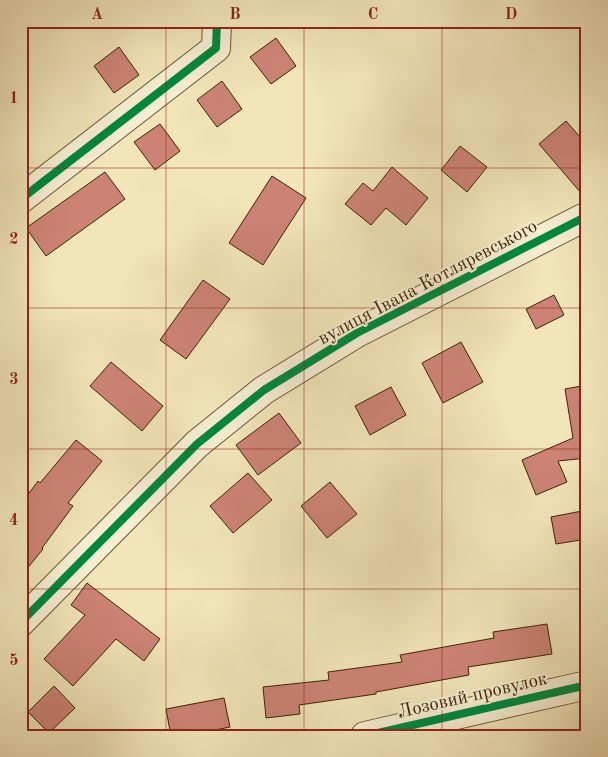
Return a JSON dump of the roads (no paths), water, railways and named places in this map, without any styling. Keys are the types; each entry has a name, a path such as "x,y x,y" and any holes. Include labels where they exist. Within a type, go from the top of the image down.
{"street":[{"path":"21,199 216,48 217,21"},
{"name":"вулиця Івана Котляревського","path":"21,622 197,444 264,390 357,333 587,216"},
{"name":"Лозовий провулок","path":"365,736 587,685"}]}
